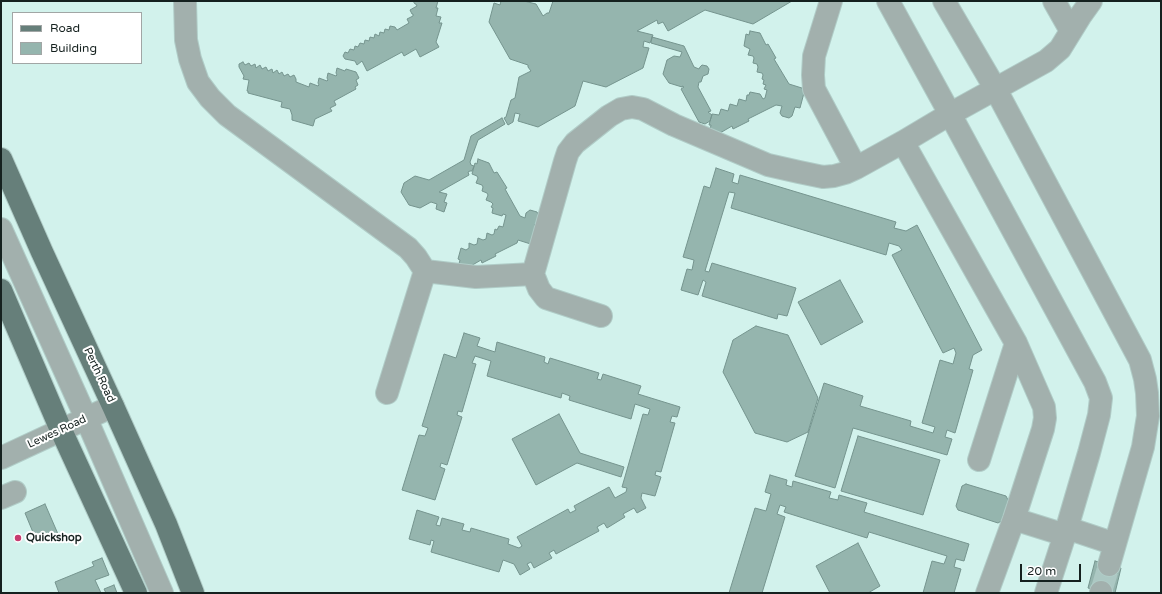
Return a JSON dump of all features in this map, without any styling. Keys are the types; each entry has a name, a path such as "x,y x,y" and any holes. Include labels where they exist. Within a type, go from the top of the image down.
{"main road":[{"name":"Perth Road","path":"1,159 166,524 193,593"},
{"path":"1,290 60,430 136,593"}],"street":[{"path":"185,1 186,40 190,59 198,82 210,98 227,115 408,248 425,271"},
{"path":"831,1 814,56 814,89 856,168"},
{"path":"888,1 1095,382 1100,398 1099,415 1089,453 1046,593"},
{"path":"944,1 995,88 1140,360 1145,379 1148,416 1143,447 1109,565"},
{"path":"1054,1 1071,31"},
{"path":"601,316 546,298 539,289 533,274 564,161 568,152 575,143 609,116 621,109 632,107 643,109 674,125 768,165 823,177 834,176 856,168 995,88 1046,61 1060,49 1091,1"},
{"path":"903,142 1016,343 1044,407 1045,418 1043,429 1014,519 987,593"},
{"path":"1,229 86,418 162,593"},
{"path":"425,271 476,277 533,274"},
{"path":"387,393 425,271"},
{"path":"978,460 1016,343"},
{"name":"Lewes Road","path":"1,458 113,406"},
{"path":"1014,519 1115,544"}],"building":[{"path":"413,1 438,1 436,16 441,17 439,23 442,23 436,42 439,47 420,57 416,49 404,56 402,52 367,71 362,61 357,65 355,61 345,59 343,56 345,52 348,53 350,49 354,50 355,46 358,47 360,43 364,44 365,40 369,41 370,37 374,38 375,34 379,36 380,32 384,33 385,29 389,30 390,26 395,27 397,30 409,23 407,19 413,16 410,10 417,6"},
{"path":"501,1 524,1 536,4 543,16 549,13 553,1 792,1 753,24 705,10 668,31 663,22 658,24 657,20 637,31 653,35 650,43 644,41 643,47 649,48 643,68 606,87 583,81 575,106 538,127 518,121 520,114 515,113 513,122 508,125 504,118 506,117 511,100 515,98 519,77 531,71 528,65 510,59 489,22 494,3 500,5"},
{"path":"750,31 760,33 766,45 768,44 776,58 774,59 789,84 805,89 800,108 795,107 792,116 789,118 782,116 780,113 782,106 776,105 748,119 749,121 733,129 732,126 720,133 710,130 711,125 709,125 712,114 719,115 721,109 728,111 730,104 737,106 739,99 746,101 747,95 749,95 750,92 760,94 763,99 765,98 767,90 764,89 766,85 763,84 763,75 762,73 757,72 758,67 757,64 753,63 753,56 748,55 750,49 744,46 746,34 749,35"},
{"path":"652,37 684,46 694,67 699,69 702,65 707,66 709,69 708,74 703,76 698,87 711,111 708,112 712,115 710,121 705,124 699,122 681,89 684,87 669,83 663,74 667,60 674,56 680,57 682,52 651,43"},
{"path":"243,62 245,65 249,63 251,66 255,64 256,68 260,65 262,69 266,67 268,71 272,69 273,73 277,70 279,74 282,72 284,76 288,74 290,77 294,75 296,82 309,87 310,83 318,86 319,78 327,81 328,73 336,76 337,68 345,71 346,69 356,72 359,78 356,80 358,85 355,87 356,89 334,101 336,105 330,108 332,111 315,119 313,126 292,120 290,109 281,107 282,102 248,93 249,80 243,79 244,76 239,67 239,64"},
{"path":"502,118 505,124 478,140 470,162 471,165 474,166 472,171 468,172 469,175 439,192 447,194 444,202 447,203 444,212 436,209 437,204 431,202 420,208 409,205 401,192 404,183 415,176 429,180 464,160 471,136"},
{"path":"478,159 489,163 494,173 497,172 507,188 505,189 520,216 525,218 526,213 530,210 537,212 539,216 538,223 534,225 542,227 537,246 518,240 517,243 495,254 496,256 482,263 481,260 469,267 459,264 460,260 458,259 461,248 466,250 469,248 469,243 474,245 477,244 478,238 483,240 486,239 487,233 492,235 494,234 495,229 497,230 499,226 503,227 506,215 503,214 502,216 492,213 493,208 491,207 493,204 486,200 488,195 482,191 482,185 476,183 478,178 472,174 475,163 477,164"},
{"path":"716,168 734,174 732,182 738,184 740,175 896,222 894,228 906,231 917,225 982,350 973,355 969,369 973,370 955,433 947,430 945,437 952,439 947,455 853,428 835,488 795,476 824,383 863,396 860,406 911,421 910,426 933,433 935,427 922,423 940,360 953,364 956,353 954,348 943,353 892,255 902,250 899,246 889,243 886,255 731,208 735,193 729,192 705,271 709,272 712,263 796,288 787,316 778,314 777,319 702,296 706,282 703,280 698,295 681,290 687,269 692,270 694,260 683,257 704,186 710,188"},
{"path":"840,280 863,322 821,345 798,302"},
{"path":"756,326 788,335 818,398 808,432 787,442 755,433 723,372 733,340"},
{"path":"464,333 480,338 477,346 495,352 497,342 545,357 544,362 548,364 550,358 599,373 597,379 601,380 603,374 641,386 638,394 680,407 677,417 672,416 670,422 675,423 661,472 656,471 655,475 661,477 655,496 642,493 641,498 646,508 637,513 634,508 623,514 625,517 607,528 604,523 597,527 599,531 556,554 554,550 549,553 552,558 534,568 531,562 527,564 530,569 520,575 514,564 503,560 499,572 431,552 434,541 431,540 430,545 409,539 417,510 439,517 436,525 440,526 442,518 464,524 462,530 470,532 471,528 509,539 508,544 519,548 522,546 517,537 568,509 570,513 576,510 574,506 609,487 615,498 626,492 627,488 622,487 643,414 648,415 650,409 635,404 631,419 569,400 570,396 562,393 561,398 487,376 491,361 475,356 472,363 476,364 462,412 458,411 457,415 462,417 447,465 441,463 440,467 445,469 435,500 402,490 419,435 425,436 428,428 422,426 444,354 456,358"},
{"path":"559,414 580,453 624,467 621,477 577,463 536,485 512,439"},
{"path":"858,436 940,460 923,515 841,491"},
{"path":"770,475 787,480 786,485 792,487 793,481 831,492 829,498 838,500 839,495 867,503 864,512 969,544 964,561 956,559 954,567 961,569 954,593 923,593 932,561 944,564 947,556 869,532 867,538 784,512 786,507 780,505 777,514 785,517 762,593 729,593 755,508 766,511 771,494 765,492"},
{"path":"966,484 1006,496 1008,500 1003,520 998,523 958,510 956,506 962,486"},
{"path":"45,504 58,534 37,542 25,513"},
{"path":"858,543 880,586 868,593 830,593 816,566"},
{"path":"102,558 109,575 95,580 101,593 59,593 55,582 94,566 92,562"},
{"path":"1095,561 1121,568 1115,593 1105,593 1088,588"},
{"path":"114,585 117,593 106,593 104,589"}],"tunnel":[{"path":"1101,592 1109,565"}],"place":[{"name":"Quickshop","path":"18,538"}]}
